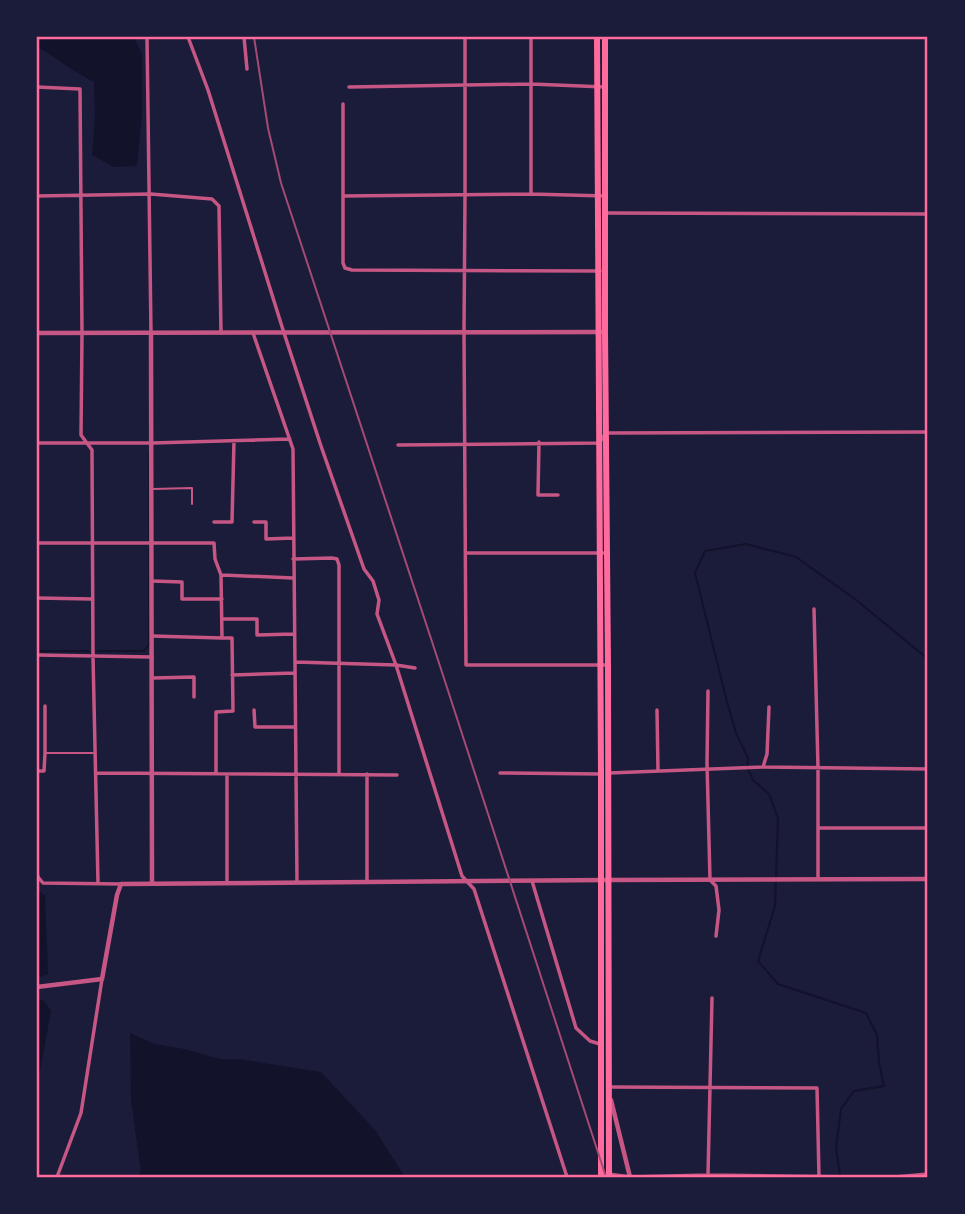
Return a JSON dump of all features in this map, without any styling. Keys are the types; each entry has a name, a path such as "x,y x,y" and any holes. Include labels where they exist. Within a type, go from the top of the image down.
{"main road":[{"path":"597,37 601,87 602,196 599,443 605,774 601,1044 604,1087"},
{"path":"601,87 605,37"},
{"path":"602,196 605,213 602,271"},
{"path":"602,332 606,433 603,553"},
{"path":"603,880 605,1176"}],"street":[{"path":"147,37 152,333 152,884"},
{"path":"188,37 208,90 321,446 364,569 373,581 379,600 377,614 396,665 462,876 474,889 567,1177"},
{"path":"244,37 247,69"},
{"path":"465,37 466,665 604,665"},
{"path":"531,37 531,194"},
{"path":"349,87 465,84 601,87"},
{"path":"37,88 80,89 80,435 92,450 98,883"},
{"path":"343,104 345,268 602,271"},
{"path":"37,196 151,194 212,199 219,206 222,333"},
{"path":"343,196 602,196"},
{"path":"605,213 928,214"},
{"path":"37,333 602,332"},
{"path":"253,333 293,449 297,883"},
{"path":"398,445 599,443 606,433 928,432"},
{"path":"37,443 290,439"},
{"path":"214,523 232,522 234,440"},
{"path":"539,442 538,495 558,495"},
{"path":"254,522 266,522 267,539 293,538"},
{"path":"37,543 214,543 215,559 221,575 222,638"},
{"path":"465,553 603,553"},
{"path":"293,559 332,558 337,559 339,565 339,774"},
{"path":"221,575 293,578"},
{"path":"152,581 182,582 181,599 222,599"},
{"path":"37,598 92,599"},
{"path":"814,609 818,879"},
{"path":"222,619 257,619 257,635 294,635"},
{"path":"152,636 232,638 233,711 216,712 216,774"},
{"path":"37,655 152,657"},
{"path":"295,662 415,668"},
{"path":"232,675 294,673"},
{"path":"153,678 194,677 194,697"},
{"path":"708,691 710,880 716,886 719,910 716,936"},
{"path":"37,771 44,771 45,706"},
{"path":"763,767 767,754 769,707"},
{"path":"254,710 255,727 295,727"},
{"path":"657,710 658,771"},
{"path":"500,773 605,774 754,767 928,769"},
{"path":"96,773 397,775"},
{"path":"227,774 227,883"},
{"path":"368,774 368,882"},
{"path":"818,828 928,828"},
{"path":"37,873 43,883 121,884 928,879"},
{"path":"532,881 576,1028 590,1041 601,1044"},
{"path":"57,1177 81,1113 102,979 121,884"},
{"path":"37,987 102,979"},
{"path":"708,1176 712,998"},
{"path":"630,1177 604,1087 817,1088 819,1177"},
{"path":"895,1177 928,1174"},
{"path":"605,1176 849,1177"}],"lane":[{"path":"152,489 192,488 192,504"},
{"path":"45,753 96,753"}],"shaded area":[{"path":"37,37 134,37 142,54 142,113 137,166 114,167 92,155 94,82 37,47"},
{"path":"37,889 45,896 48,974 37,978"},
{"path":"37,1000 43,1000 51,1011 37,1087"},
{"path":"130,1033 154,1044 220,1059 239,1059 321,1072 375,1130 405,1177 136,1177 141,1172 131,1100"}],"waterway":[{"path":"149,454 149,539"},
{"path":"840,1176 836,1148 841,1109 854,1091 884,1086 877,1035 866,1013 778,984 758,961 775,906 778,818 769,794 753,780 747,767 748,758 736,733 695,573 705,551 746,544 796,557 855,599 928,659"},
{"path":"98,651 144,651 149,645 149,549"},
{"path":"37,651 88,651"}],"railway":[{"path":"254,37 268,128 281,183 606,1177"}]}
